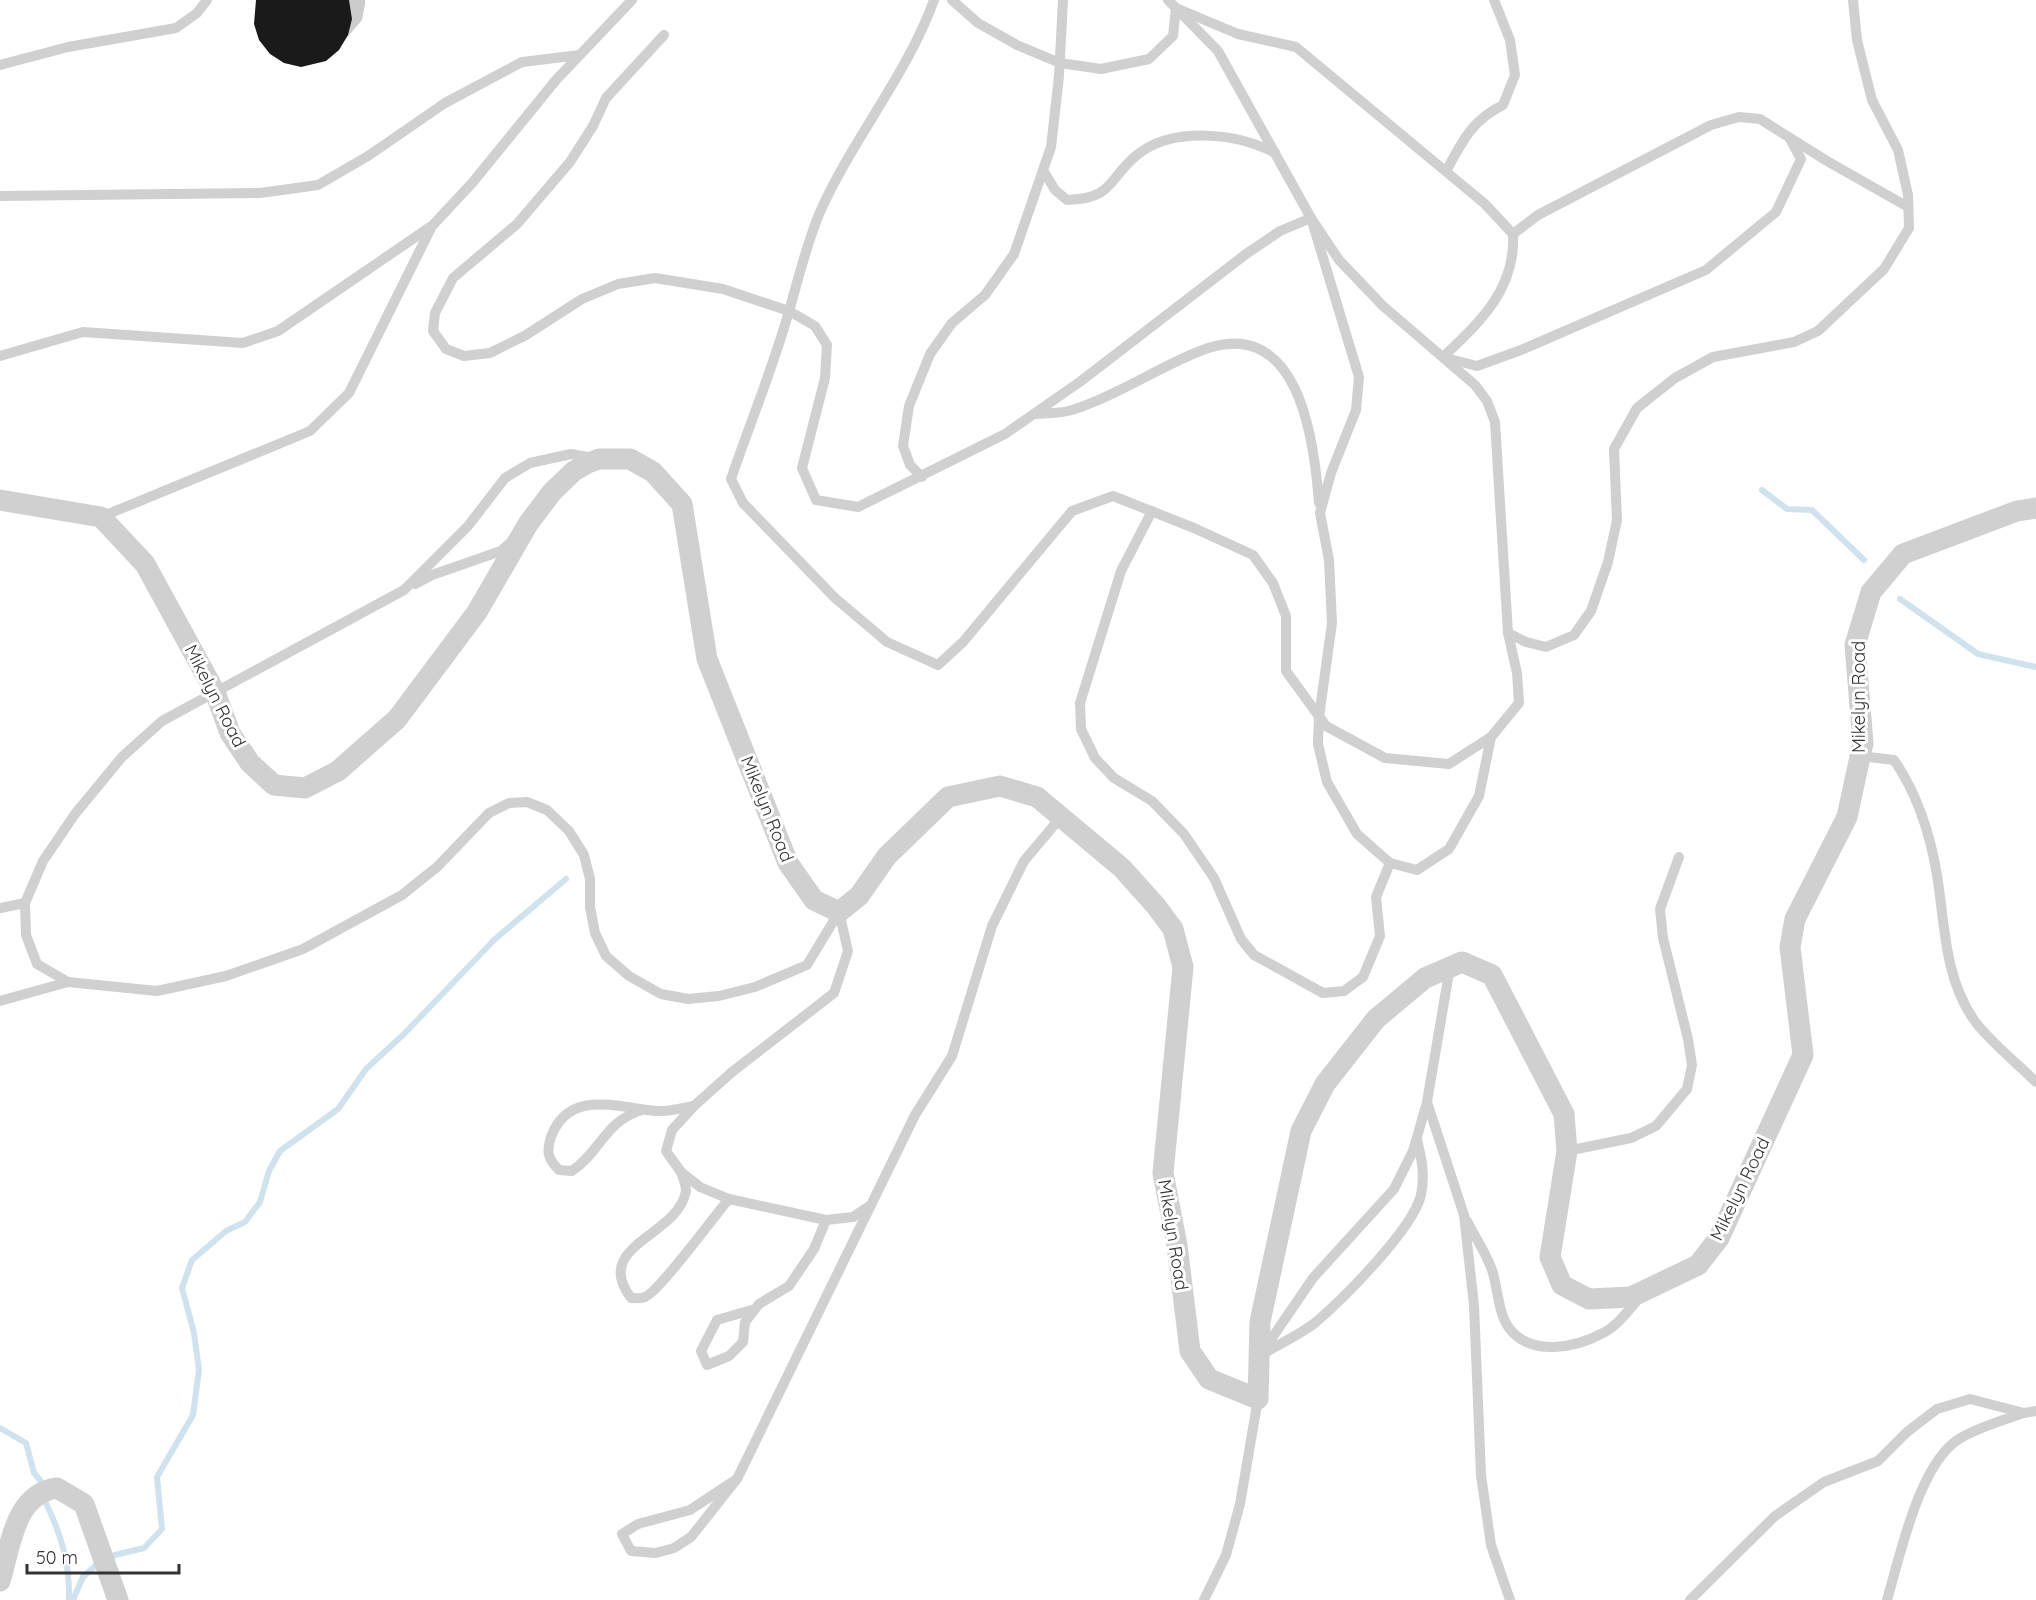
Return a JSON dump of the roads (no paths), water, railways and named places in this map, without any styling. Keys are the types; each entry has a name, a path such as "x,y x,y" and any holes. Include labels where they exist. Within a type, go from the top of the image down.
{"street":[{"name":"Mikelyn Road","path":"101,517 145,564 215,692 230,732 250,764 274,785 305,788 338,771 398,719 477,612 522,534 552,492 574,471 599,459 630,459 652,472 682,504 707,659 788,863 814,900 839,912 859,896 888,856 948,797 1000,786 1037,797 1122,868 1173,929 1183,966 1163,1173 1177,1245 1190,1351 1209,1378 1258,1399 1260,1322 1300,1131 1325,1084 1377,1019 1425,978 1462,962 1492,975 1564,1114 1567,1151 1550,1257 1562,1285 1589,1299 1631,1297 1698,1264 1719,1238 1803,1055 1790,947 1795,919 1847,817 1863,743 1855,645 1871,591 1903,554 2017,511 2036,508"},
{"path":"0,500 101,517"},
{"path":"0,1581 22,1508 41,1490 57,1488 84,1504 118,1600"}],"lane":[{"path":"0,65 68,47 176,27 197,13 207,0"},
{"path":"0,356 83,332 243,343 278,331 433,225 473,182 556,80 632,0"},
{"path":"934,0 923,30 853,149 821,211 800,264 789,311 731,479 744,503 835,598 887,642 938,665 963,642 1072,511 1113,496 1253,555 1273,584 1286,616 1286,671 1326,726 1385,758 1449,764 1491,737 1519,703 1517,673 1508,633 1495,422 1487,400 1475,385 1375,298 1339,260 1311,219 1218,51 1172,4"},
{"path":"952,0 978,23 1017,45 1060,63 1101,69 1149,59 1173,36 1172,4"},
{"path":"922,477 910,465 903,446 909,406 930,354 952,323 985,295 1014,254 1051,147 1060,63 1063,0"},
{"path":"1446,171 1464,139 1483,115 1503,105 1515,75 1510,40 1494,0"},
{"path":"1508,633 1526,642 1546,647 1574,635 1591,611 1608,562 1617,520 1614,449 1637,408 1675,378 1713,357 1794,342 1818,331 1884,269 1909,228 1908,207 1898,150 1872,100 1857,40 1853,0"},
{"path":"1172,4 1238,34 1296,47 1485,204 1514,234 1512,266 1494,303 1443,357"},
{"path":"664,35 606,98 593,126 570,162 517,224 453,279 435,313 433,331 446,349 464,356 490,353 526,335 582,299 618,284 655,278 723,289 789,311 815,326 827,345 825,378 802,468 816,500 858,507 1005,434 1246,254 1280,231 1311,219"},
{"path":"0,196 260,192 318,185 368,156 445,103 522,62 580,55"},
{"path":"1514,234 1538,215 1711,125 1739,117 1760,119 1908,207"},
{"path":"1043,170 1055,190 1067,200 1088,200 1112,186 1135,157 1151,144 1185,138 1221,136 1255,143 1275,153"},
{"path":"1443,357 1477,366 1521,350 1706,270 1776,212 1801,159 1789,137"},
{"path":"1311,219 1359,377 1356,410 1331,473 1320,513"},
{"path":"101,517 310,431 349,393 433,225"},
{"path":"1033,414 1074,410 1202,350 1237,344 1265,350 1288,375 1307,415 1316,463 1320,513 1329,560 1332,623 1319,717 1318,744 1327,782 1357,834 1390,863 1418,870 1449,849 1479,796 1491,737"},
{"path":"404,590 468,526 505,478 530,463 571,454 599,459"},
{"path":"1152,511 1121,571 1080,703 1081,729 1095,758 1114,778 1152,801 1184,834 1214,878 1241,939 1254,955 1323,993 1344,992 1363,977 1380,936 1376,897 1390,863"},
{"path":"68,982 37,964 26,935 24,903 43,861 75,814 122,757 162,721 432,575 501,550 522,534"},
{"path":"1860,756 1894,760 1909,782 1925,821 1937,875 1946,952 1956,983 1974,1020 2036,1082"},
{"path":"0,1001 68,982 157,991 226,976 303,950 402,895 437,867 489,813 508,803 527,802 547,810 569,831 584,855 590,879 590,907 595,933 606,956 629,976 661,994 688,999 719,996 755,987 807,965 839,912"},
{"path":"737,1479 690,1510 638,1524 622,1534 631,1551 656,1553 674,1548 691,1537 737,1479 915,1115 952,1056 993,926 1024,861 1061,817"},
{"path":"1567,1151 1631,1138 1656,1126 1687,1089 1692,1065 1688,1038 1663,938 1660,909 1679,857"},
{"path":"0,908 24,903"},
{"path":"839,912 848,951 834,993 732,1072 694,1106 672,1130 666,1151 681,1172 700,1187 729,1199 826,1220 853,1217 871,1205"},
{"path":"1259,1357 1313,1278 1394,1189 1417,1140 1427,1102 1450,967"},
{"path":"1427,1102 1464,1215 1490,1267 1503,1315 1509,1328 1522,1340 1541,1348 1559,1347 1604,1333 1645,1290"},
{"path":"642,1110 615,1122 587,1161 572,1171 559,1170 550,1160 547,1148 556,1123 567,1112 605,1103 661,1111 694,1106"},
{"path":"1259,1357 1315,1323 1352,1288 1403,1228 1420,1196 1423,1165 1417,1140"},
{"path":"681,1172 686,1189 678,1211 632,1249 620,1266 620,1283 631,1298 645,1298 662,1283 707,1223 729,1199"},
{"path":"1464,1215 1473,1305 1481,1475 1491,1545 1510,1600"},
{"path":"755,1309 717,1320 701,1351 707,1365 729,1356 743,1342 745,1322 759,1304 789,1286 814,1249 826,1220"},
{"path":"1204,1600 1226,1555 1240,1504 1258,1399"},
{"path":"1690,1600 1775,1516 1824,1482 1878,1461 1907,1432 1937,1409 1970,1399 2024,1413"},
{"path":"1887,1600 1916,1504 1938,1459 1958,1440 2024,1413 2036,1411"}],"waterway":[{"path":"1762,490 1787,509 1812,510 1864,560"},
{"path":"1900,599 1978,654 2036,667"},
{"path":"73,1600 83,1577 96,1565 115,1555 144,1548 162,1529 157,1477 193,1415 199,1370 194,1333 182,1288 192,1260 226,1231 245,1222 260,1202 269,1171 280,1151 338,1109 366,1069 404,1034 495,939 566,879"},
{"path":"0,1428 26,1443 34,1473 40,1480"},
{"path":"45,1501 56,1525 63,1549 68,1574 69,1600"}]}
